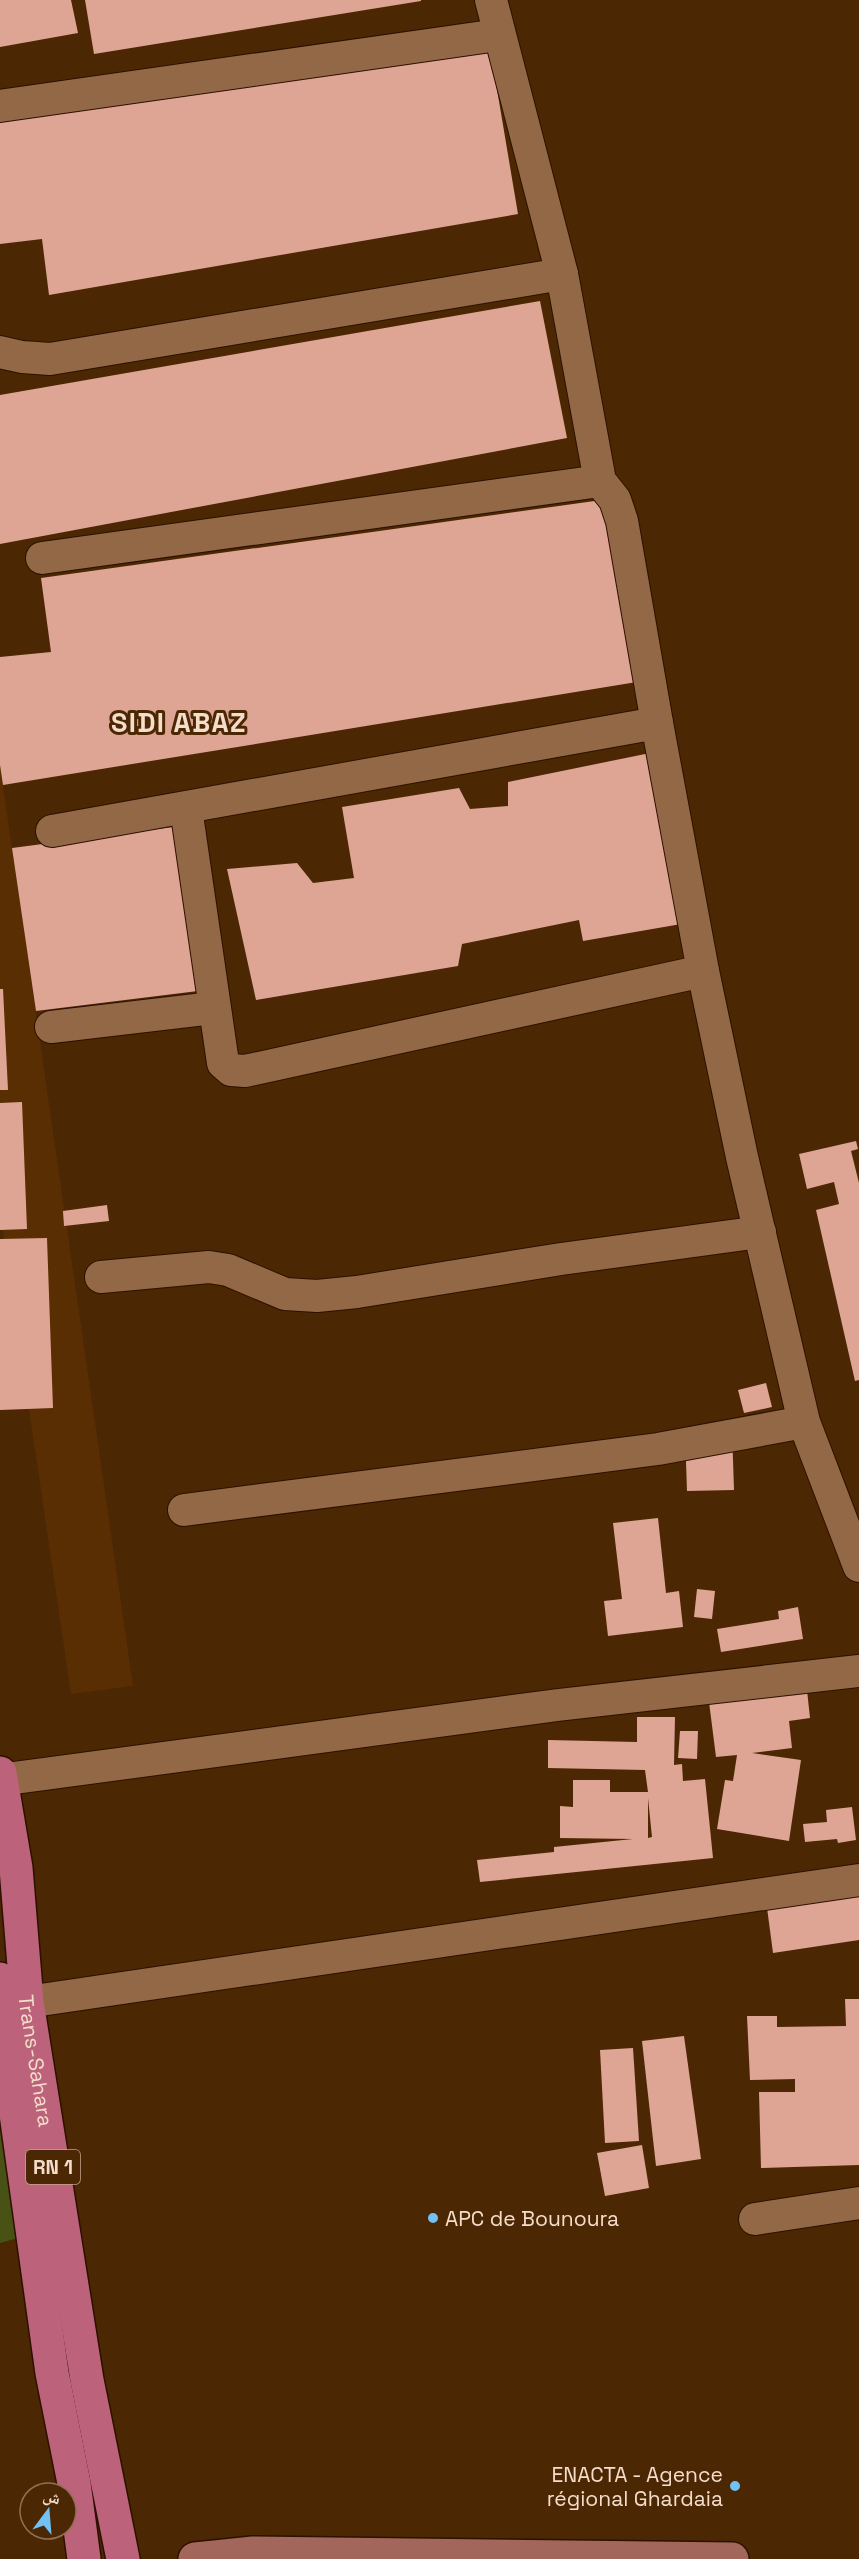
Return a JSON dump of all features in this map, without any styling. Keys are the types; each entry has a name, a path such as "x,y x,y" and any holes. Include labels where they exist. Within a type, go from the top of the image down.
{"highway":[{"name":"Trans-Sahara","path":"0,1777 16,1868 7,2049 52,2373 74,2483 84,2559"},
{"name":"Trans-Sahara","path":"10,1994 123,2559"}],"main road":[{"path":"195,2559 253,2553 732,2559"}],"street":[{"path":"491,0 498,35 562,274 600,481 615,500 622,521 703,971 804,1422 859,1566"},
{"path":"0,106 498,35"},
{"path":"0,352 22,357 50,359 562,274"},
{"path":"42,558 600,481"},
{"path":"52,831 657,723"},
{"path":"186,808 222,1063 231,1070 245,1071 703,971"},
{"path":"51,1027 213,1008"},
{"path":"101,1277 209,1267 228,1270 285,1294 317,1296 760,1232"},
{"path":"184,1510 658,1449 804,1422"},
{"path":"0,1777 558,1705 859,1671"},
{"path":"10,1994 859,1880"},
{"path":"755,2219 859,2203"}],"shaded area":[{"path":"0,765 133,1686 71,1694 0,1212"}],"green space":[{"path":"0,2085 25,2236 0,2243"}],"building":[{"path":"0,0 71,0 78,33 0,47"},
{"path":"85,0 421,0 421,1 94,54"},
{"path":"490,48 518,214 49,295 42,239 0,244 0,117"},
{"path":"540,301 567,438 0,544 0,395"},
{"path":"609,499 643,681 3,785 0,765 0,657 51,652 41,578"},
{"path":"655,752 687,923 583,941 579,920 462,944 458,966 256,1000 227,869 297,863 313,883 354,878 342,807 459,788 470,809 508,806 508,782"},
{"path":"181,826 206,990 36,1011 12,848"},
{"path":"0,989 3,989 8,1090 0,1090"},
{"path":"22,1102 27,1229 0,1230 0,1103"},
{"path":"856,1141 858,1149 851,1151 859,1183 859,1380 855,1381 816,1210 839,1204 834,1182 807,1189 799,1154"},
{"path":"107,1205 109,1221 64,1226 63,1211"},
{"path":"47,1238 53,1408 0,1410 0,1239"},
{"path":"766,1383 772,1407 744,1413 738,1390"},
{"path":"732,1430 734,1490 687,1491 685,1432"},
{"path":"658,1518 666,1593 679,1591 683,1627 608,1636 604,1601 622,1599 613,1523"},
{"path":"697,1589 715,1591 712,1619 694,1617"},
{"path":"798,1607 803,1639 721,1652 717,1629 779,1619 778,1611"},
{"path":"807,1690 810,1718 789,1721 792,1748 752,1753 801,1760 789,1841 717,1829 725,1780 733,1781 737,1755 716,1757 709,1702"},
{"path":"637,1717 675,1717 674,1765 682,1764 683,1781 705,1779 713,1858 480,1882 477,1860 554,1852 554,1847 633,1839 560,1838 560,1806 573,1807 573,1780 610,1780 610,1792 648,1792 645,1770 548,1768 548,1740 637,1742","holes":["648,1798 652,1837 648,1838"]},
{"path":"680,1731 698,1731 697,1759 678,1758"},
{"path":"852,1807 856,1840 838,1843 837,1839 805,1842 803,1824 827,1822 826,1810"},
{"path":"859,1887 859,1940 773,1953 766,1900"},
{"path":"845,1999 859,1999 859,2165 761,2168 759,2092 795,2092 795,2079 750,2080 747,2016 777,2016 777,2027 846,2026"},
{"path":"684,2036 701,2159 656,2166 642,2041"},
{"path":"633,2048 639,2141 605,2143 600,2050"},
{"path":"642,2145 649,2188 605,2196 597,2153"}],"place":[{"name":"APC de Bounoura","path":"433,2218"},
{"name":"ENACTA - Agence régional Ghardaia","path":"735,2486"}],"district":[{"name":"SIDI ABAZ","path":"179,722"}]}
